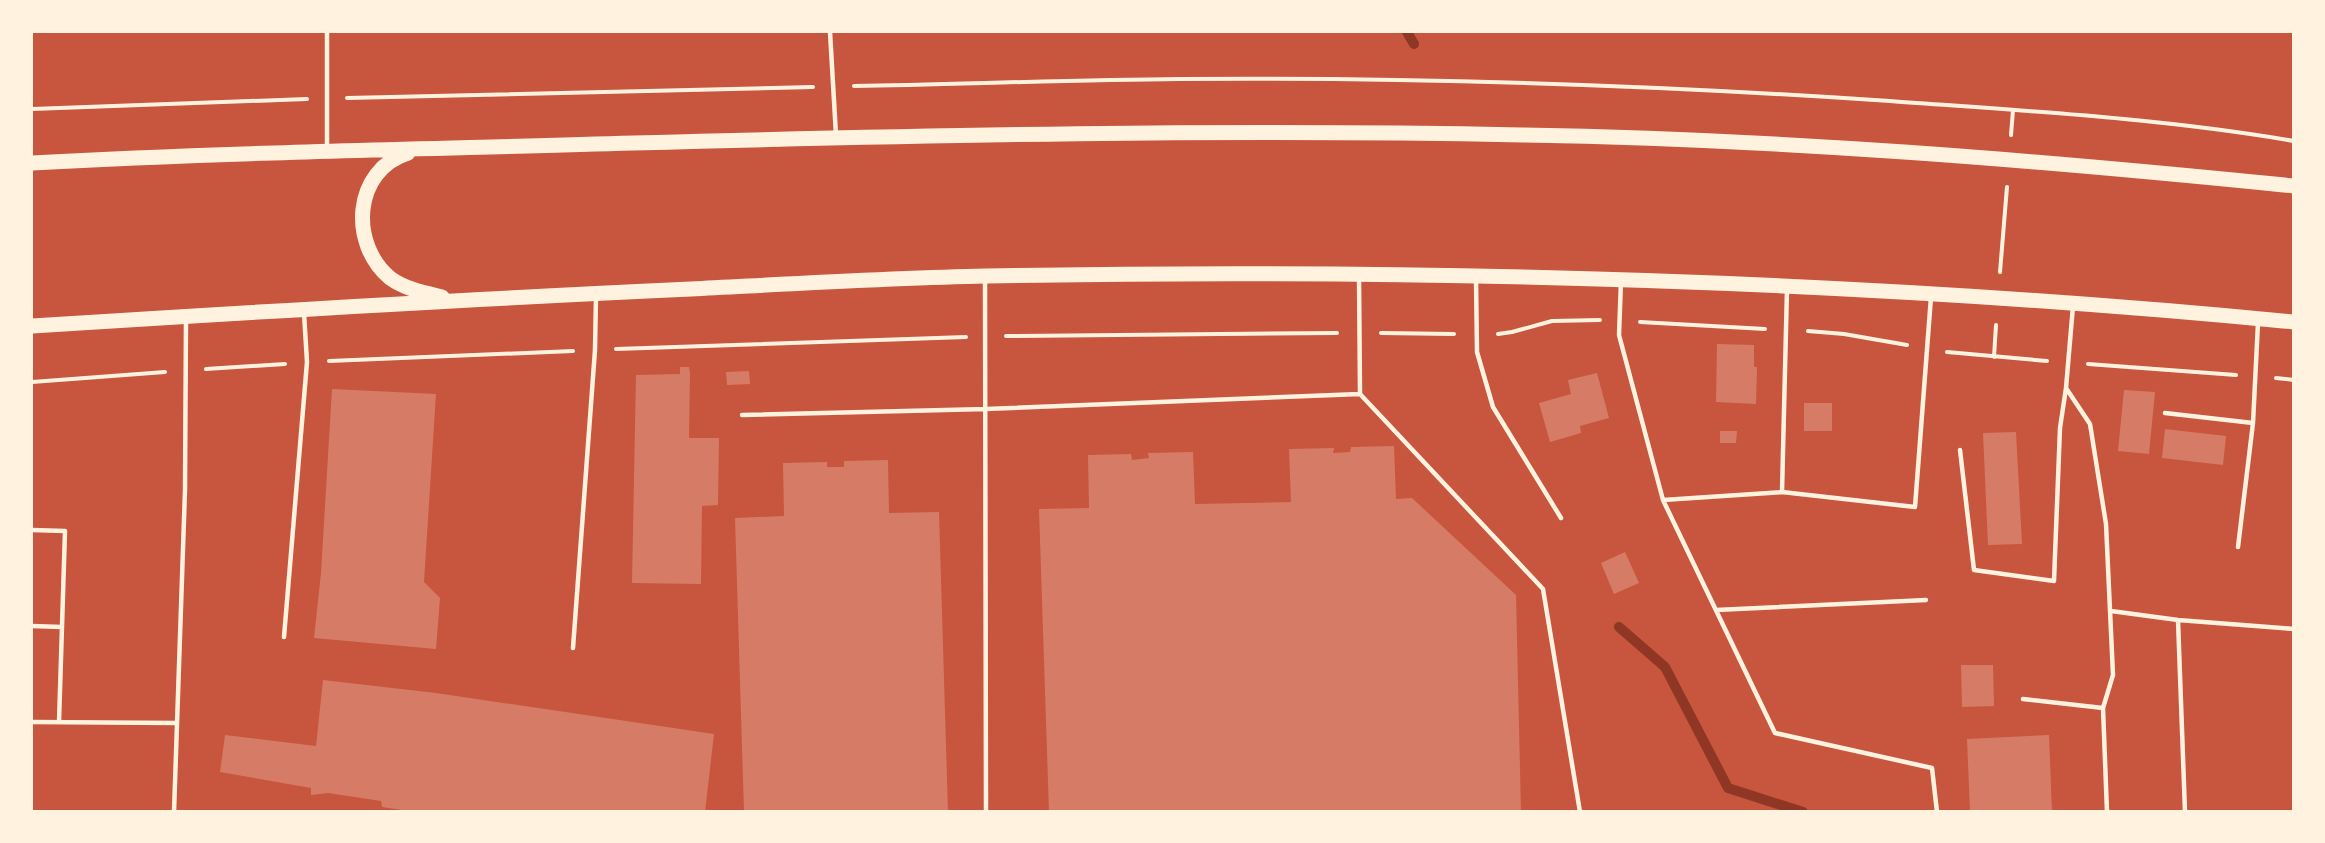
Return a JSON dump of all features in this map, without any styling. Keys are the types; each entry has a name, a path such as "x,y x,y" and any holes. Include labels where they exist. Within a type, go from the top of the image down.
{"main road":[{"path":"32,163 327,152 836,138 1197,132 1525,135 1709,141 2009,160 2294,186"},
{"path":"433,149 397,157 381,169 374,178 368,188 362,209 365,242 382,271 398,283 430,294 472,300"},
{"path":"32,326 596,293 985,276 1359,274 1787,286 1998,298 2294,322"}],"lane":[{"path":"327,32 327,152"},
{"path":"830,32 836,138"},
{"path":"1359,274 1360,394 1543,589 1580,812"},
{"path":"985,276 986,812"},
{"path":"1476,276 1477,352 1493,407 1561,518"},
{"path":"1621,280 1619,335 1663,500 1775,733 1932,768 1937,812"},
{"path":"1782,492 1787,286"},
{"path":"573,648 595,350 596,293"},
{"path":"1663,500 1782,492 1915,507 1931,294"},
{"path":"1960,450 1974,570 2054,581 2060,428 2073,304"},
{"path":"284,637 307,362 303,310"},
{"path":"174,812 187,370 186,316"},
{"path":"2238,547 2253,423 2258,319"},
{"path":"2066,388 2090,424 2106,525 2113,675 2103,708 2107,812"},
{"path":"742,415 986,409 1360,394"},
{"path":"2165,413 2253,423"},
{"path":"32,530 65,531 59,722"},
{"path":"1716,610 1926,600"},
{"path":"2111,611 2178,620 2294,629"},
{"path":"2178,620 2184,812"},
{"path":"32,626 62,627"},
{"path":"2023,699 2103,708"},
{"path":"32,722 177,723"}],"path":[{"path":"32,109 833,86 1181,79 1394,81 1748,92 2013,110 2206,127 2294,141"},
{"path":"1994,357 2013,110"},
{"path":"1496,334 1552,321 1590,320"},
{"path":"1651,323 1758,328"},
{"path":"1809,331 1870,338 1908,346"},
{"path":"1020,335 1343,333"},
{"path":"1382,333 1454,334"},
{"path":"32,382 307,362 948,337"},
{"path":"1943,352 2046,361"},
{"path":"2087,364 2230,375"}],"building":[{"path":"1717,344 1754,345 1754,367 1757,367 1756,404 1716,402"},
{"path":"680,367 689,367 690,373 689,438 719,438 718,505 702,506 701,584 632,583 636,375 680,374"},
{"path":"749,371 750,384 727,385 726,372"},
{"path":"1597,373 1609,418 1580,426 1581,433 1550,442 1539,403 1571,394 1568,380"},
{"path":"332,389 436,394 424,582 440,598 436,649 314,638 321,573"},
{"path":"2124,390 2155,392 2149,454 2118,451"},
{"path":"1804,403 1832,403 1832,431 1804,431"},
{"path":"2165,429 2226,436 2223,465 2162,458"},
{"path":"1720,431 1737,431 1736,443 1720,443"},
{"path":"2016,432 2022,544 1988,545 1983,433"},
{"path":"1394,446 1396,499 1412,498 1516,595 1521,812 1049,812 1039,509 1089,508 1088,455 1131,454 1132,460 1149,458 1148,453 1193,452 1195,504 1291,502 1289,449 1334,448 1333,453 1350,452 1351,447"},
{"path":"888,460 889,513 939,512 948,812 744,812 735,518 784,516 783,463 827,462 827,467 844,467 844,461"},
{"path":"1625,552 1639,583 1614,594 1601,563"},
{"path":"1961,665 1993,665 1994,706 1962,707"},
{"path":"323,680 436,693 714,734 705,812 415,812 382,807 381,801 328,793 311,795 311,788 220,772 225,735 316,746"},
{"path":"2049,735 2052,812 1970,812 1967,739"}],"waterway":[{"path":"1407,32 1414,44"},
{"path":"1619,627 1665,667 1728,788 1803,812"}]}
